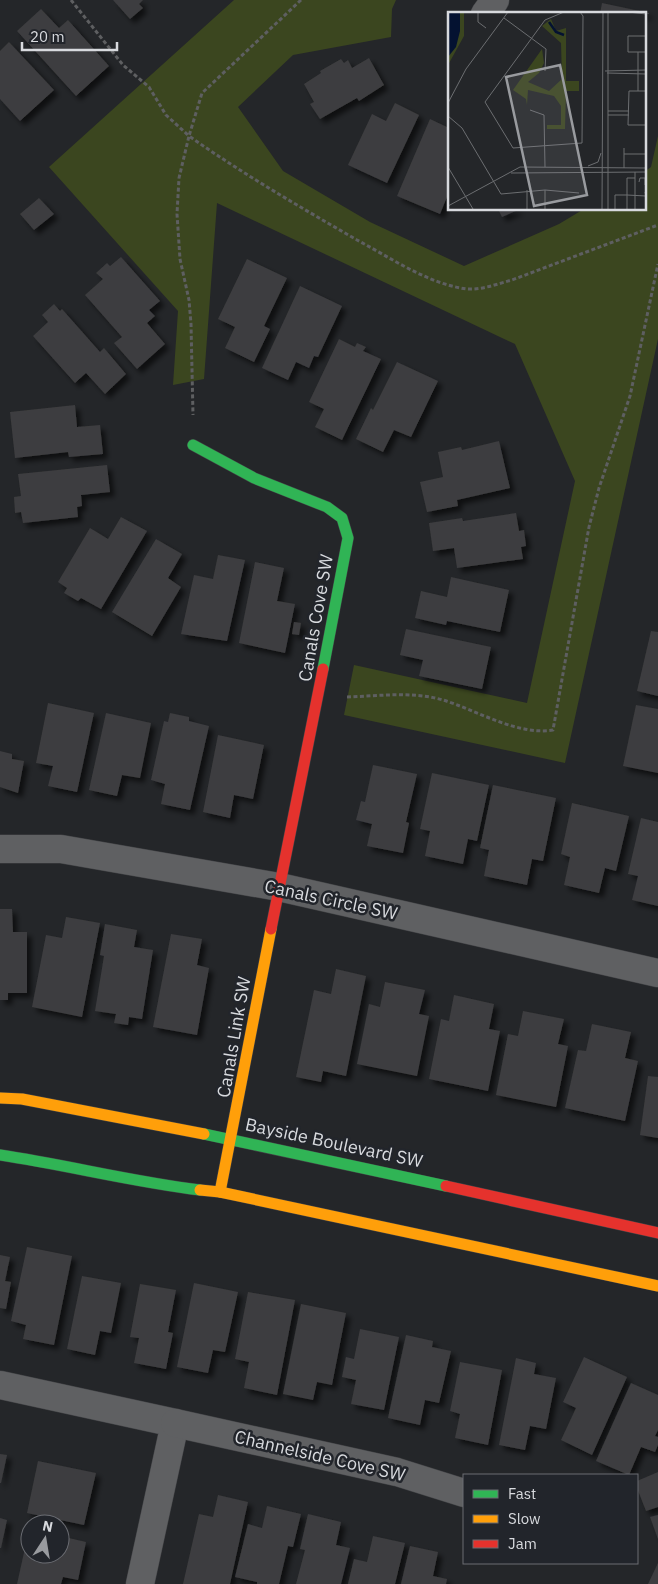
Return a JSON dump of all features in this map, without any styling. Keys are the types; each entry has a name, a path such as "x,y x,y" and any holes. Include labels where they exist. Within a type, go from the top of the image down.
{"street":[{"path":"486,12 495,0"},
{"name":"Canals Cove SW","path":"193,446 254,478 327,507 342,518 348,538 319,698 278,887"},
{"name":"Canals Circle SW","path":"0,849 61,849 278,887 658,974"},
{"name":"Canals Link SW","path":"220,1192 232,1139 278,887"},
{"name":"Bayside Boulevard SW","path":"0,1098 22,1099 232,1139 658,1233"},
{"path":"0,1155 46,1162 148,1184 220,1192 658,1286"},
{"name":"Channelside Cove SW","path":"0,1385 398,1472 463,1493"},
{"path":"140,1584 175,1423"}],"path":[{"path":"71,0 123,65 149,87 166,115 189,136 239,171 395,261 445,284 461,287 487,287 658,225"},
{"path":"193,446 191,324 189,300 180,259 176,214 178,178 202,93 301,0"},
{"path":"319,698 412,695 442,700 519,727 536,731 553,730 589,527 599,488 630,396 658,264"}],"green space":[{"path":"234,0 396,0 392,9 391,37 293,55 238,107 283,171 370,222 464,266 559,224 582,210 646,210 646,171 651,167 658,136 658,339 565,763 344,715 354,665 527,703 575,481 515,344 217,203 204,379 173,385 178,311 49,167"}],"building":[{"path":"113,0 143,0 139,4 143,8 130,19"},
{"path":"602,3 644,12 600,12"},
{"path":"41,9 59,28 68,20 109,66 76,96 17,31"},
{"path":"9,42 54,90 20,121 0,99 0,51"},
{"path":"369,58 384,85 359,101 357,98 320,119 310,104 314,102 304,84 321,73 320,71 341,59 344,63 348,60 352,68"},
{"path":"395,103 419,115 387,183 348,165 372,114 386,121"},
{"path":"430,119 448,128 448,194 440,214 397,196"},
{"path":"39,198 54,214 34,230 20,214"},
{"path":"498,210 518,210 502,217"},
{"path":"121,257 160,301 149,310 155,316 147,323 165,344 137,369 114,343 122,337 85,295 103,279 96,273 107,263 110,266"},
{"path":"247,259 287,278 264,326 270,329 254,362 225,348 235,327 218,319"},
{"path":"300,286 342,306 318,357 314,356 309,368 296,362 288,380 262,368"},
{"path":"54,304 60,311 62,309 100,352 104,348 126,374 105,394 86,373 75,383 33,336 48,322 42,315"},
{"path":"339,339 355,347 357,343 366,347 363,351 381,359 342,440 315,427 324,409 309,402"},
{"path":"397,362 438,381 411,437 394,430 383,452 356,439"},
{"path":"75,405 77,427 100,425 103,454 69,457 68,452 15,458 10,412"},
{"path":"499,441 510,488 457,500 458,506 427,512 420,482 443,477 438,452 461,447 462,450"},
{"path":"107,465 110,492 81,495 82,506 77,507 78,517 23,523 21,512 15,513 14,497 21,496 18,474"},
{"path":"516,513 519,531 524,530 526,546 521,547 523,559 457,568 454,548 433,551 429,523 462,518 463,521"},
{"path":"121,517 147,531 101,609 81,598 78,601 64,593 67,588 58,582 90,528 108,539"},
{"path":"156,539 182,554 168,578 181,587 152,636 112,612"},
{"path":"218,555 245,560 227,641 181,634 194,575 213,579"},
{"path":"255,562 284,568 277,601 295,604 285,653 239,643"},
{"path":"451,577 509,590 500,632 447,621 446,625 415,618 421,591 447,597"},
{"path":"294,622 301,623 299,635 292,634"},
{"path":"406,629 491,647 482,689 419,676 423,660 400,655"},
{"path":"651,631 658,632 658,696 637,691"},
{"path":"48,703 94,713 77,792 48,786 53,766 36,763"},
{"path":"636,705 658,709 658,773 623,766"},
{"path":"106,713 151,723 140,778 122,775 117,796 89,790"},
{"path":"170,713 189,717 189,721 209,726 190,810 161,804 165,784 151,780 164,721 168,722"},
{"path":"218,735 264,745 253,799 234,795 230,818 203,812"},
{"path":"0,751 12,754 12,759 24,761 18,793 0,787"},
{"path":"373,765 417,774 406,822 409,823 403,853 367,846 372,824 356,820 361,801 365,802"},
{"path":"432,773 489,785 477,841 468,839 463,864 425,856 430,831 420,829"},
{"path":"493,785 556,798 543,861 532,859 527,885 484,876 489,850 480,848"},
{"path":"572,803 629,816 616,871 605,868 599,893 564,885 570,857 561,854"},
{"path":"641,818 658,822 658,906 632,900 638,876 628,874"},
{"path":"0,909 12,909 13,932 27,932 27,993 8,993 8,1000 0,1000"},
{"path":"66,917 100,923 82,1017 32,1007 46,935 62,938"},
{"path":"105,924 137,930 134,947 153,950 142,1019 129,1017 128,1025 114,1023 116,1014 95,1011 104,956 100,955"},
{"path":"171,934 202,939 197,965 209,968 197,1035 153,1027"},
{"path":"336,969 366,976 346,1076 323,1071 321,1082 296,1077 314,990 331,994"},
{"path":"385,982 425,990 419,1014 429,1016 417,1076 357,1064 369,1004 380,1007"},
{"path":"454,995 494,1004 489,1029 500,1031 488,1091 429,1079 441,1019 449,1021"},
{"path":"523,1011 564,1019 558,1044 568,1046 556,1107 496,1095 508,1034 518,1036"},
{"path":"592,1024 631,1032 625,1058 638,1061 625,1121 565,1108 578,1050 586,1051"},
{"path":"648,1076 658,1077 658,1138 640,1135"},
{"path":"27,1247 72,1256 54,1345 23,1339 26,1325 11,1321"},
{"path":"0,1255 10,1257 5,1281 11,1282 6,1309 0,1308"},
{"path":"82,1276 121,1283 111,1333 100,1331 95,1355 67,1349"},
{"path":"194,1283 238,1292 225,1352 213,1350 208,1373 177,1367"},
{"path":"140,1284 176,1290 168,1332 173,1333 166,1369 134,1363 139,1338 130,1337"},
{"path":"248,1292 295,1300 277,1395 244,1388 249,1362 235,1359"},
{"path":"301,1304 346,1313 332,1385 317,1382 313,1400 283,1394"},
{"path":"360,1329 399,1337 384,1410 351,1404 356,1380 342,1377 346,1357 354,1359"},
{"path":"406,1335 433,1341 432,1347 451,1351 439,1403 425,1400 420,1425 388,1418"},
{"path":"584,1357 627,1377 592,1455 561,1440 576,1408 563,1402"},
{"path":"516,1358 536,1363 534,1374 556,1378 546,1429 530,1426 525,1450 499,1445"},
{"path":"460,1362 502,1370 488,1445 455,1438 460,1414 450,1411"},
{"path":"631,1383 658,1395 658,1430 655,1436 658,1437 658,1445 655,1452 641,1447 629,1474 596,1461"},
{"path":"0,1454 7,1455 1,1483 0,1483"},
{"path":"38,1461 96,1473 84,1525 70,1522 70,1514 27,1513"},
{"path":"658,1472 658,1507 646,1511 638,1491 638,1481"},
{"path":"218,1495 248,1502 230,1584 183,1584 199,1514 213,1517"},
{"path":"267,1506 301,1514 293,1547 288,1546 279,1584 257,1584 257,1582 235,1577 248,1524 262,1528"},
{"path":"308,1514 341,1522 336,1545 350,1548 341,1584 296,1584 305,1550 300,1549"},
{"path":"658,1515 658,1539 650,1517"},
{"path":"0,1518 7,1520 1,1548 0,1548"},
{"path":"373,1536 405,1543 395,1584 348,1584 354,1559 367,1562"},
{"path":"70,1538 86,1542 78,1580 63,1577 61,1584 17,1584 21,1564 70,1564"},
{"path":"410,1546 438,1552 433,1576 447,1579 446,1584 401,1584"},
{"path":"658,1563 658,1584 648,1584"}],"traffic: fast":[{"path":"193,445 254,478 327,507 342,518 348,538 323,669"},
{"path":"204,1134 446,1186"},
{"path":"0,1155 150,1183 200,1190"}],"traffic: slow":[{"path":"220,1192 271,929"},
{"path":"0,1098 22,1099 204,1134"},
{"path":"200,1190 220,1192 658,1286"}],"traffic: jam":[{"path":"271,929 323,669"},
{"path":"446,1186 658,1233"}]}
